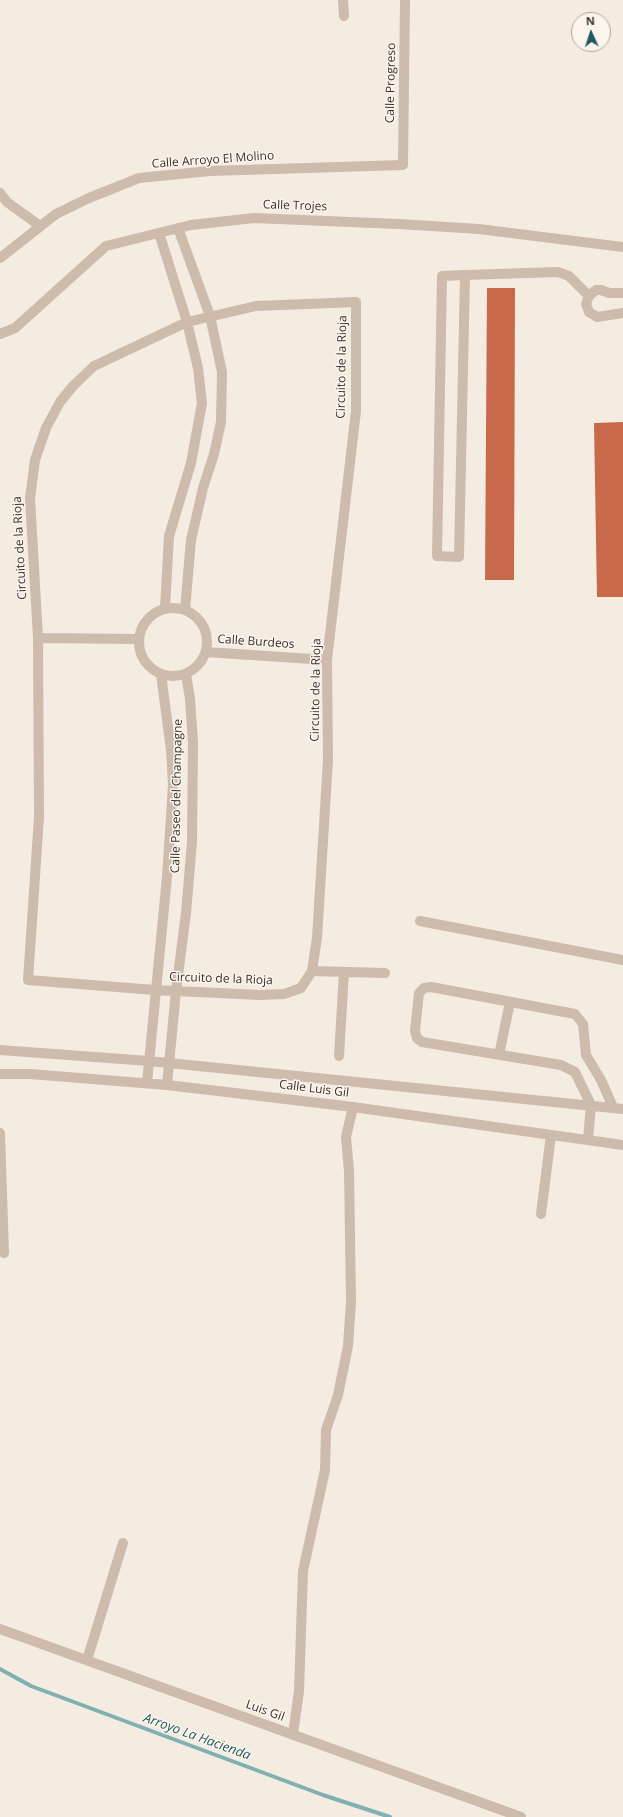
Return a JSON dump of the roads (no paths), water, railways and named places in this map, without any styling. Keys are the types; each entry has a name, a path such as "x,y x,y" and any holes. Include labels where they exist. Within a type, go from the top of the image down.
{"street":[{"path":"343,0 344,16"},
{"name":"Calle Progreso","path":"403,165 405,0"},
{"name":"Calle Arroyo El Molino","path":"0,258 56,214 89,198 139,178 210,171 403,165"},
{"path":"0,193 7,202 40,226"},
{"name":"Calle Trojes","path":"0,334 14,328 102,248 178,228 254,218 399,224 479,229 623,247"},
{"path":"178,228 210,316 222,372 221,422 191,540 185,610"},
{"path":"159,233 187,322 198,368 202,403 191,463 169,536 164,608"},
{"path":"465,275 459,558 437,556 442,276 465,275 558,272 569,276 589,296"},
{"path":"623,293 609,293 601,290 592,292 586,304 589,312 593,315 601,317 609,313 623,312"},
{"name":"Circuito de la Rioja","path":"356,302 356,411 327,660 328,760 317,938 312,971 301,988 284,994 260,995 156,990 28,980 39,817 38,638 30,498 35,460 46,428 64,397 94,366 187,322 210,316 256,306 356,302"},
{"path":"175,607 185,610 194,614 202,622 208,641 206,652 202,661 186,674 173,676 160,674 151,668 144,660 139,650 141,628 155,612 164,608 175,607"},
{"path":"38,638 139,639"},
{"name":"Calle Burdeos","path":"206,652 327,660"},
{"name":"Calle Paseo del Champagne","path":"147,1083 167,877 173,785 171,750 160,674"},
{"name":"Calle Paseo del Champagne","path":"167,1085 176,991 186,913 192,842 192,742 190,699 186,674"},
{"path":"420,921 623,960"},
{"path":"312,971 385,973"},
{"path":"340,1056 344,972"},
{"path":"588,1140 591,1105 575,1072 561,1065 422,1042 417,1038 415,1031 419,993 424,988 431,987 575,1014 584,1024 586,1055 618,1108"},
{"path":"499,1055 510,1002"},
{"name":"Calle Luis Gil","path":"0,1050 149,1061 618,1108"},
{"name":"Calle Luis Gil","path":"0,1074 30,1074 167,1085 353,1107 623,1145"},
{"path":"293,1734 299,1691 303,1571 325,1470 326,1430 338,1395 348,1346 350,1287 349,1171 346,1137 353,1107"},
{"path":"0,1133 4,1253"},
{"path":"541,1214 551,1134"},
{"path":"87,1660 124,1543"},
{"name":"Luis Gil","path":"0,1629 521,1817"}],"waterway":[{"name":"Arroyo La Hacienda","path":"0,1669 31,1686 323,1795 390,1817"}]}
